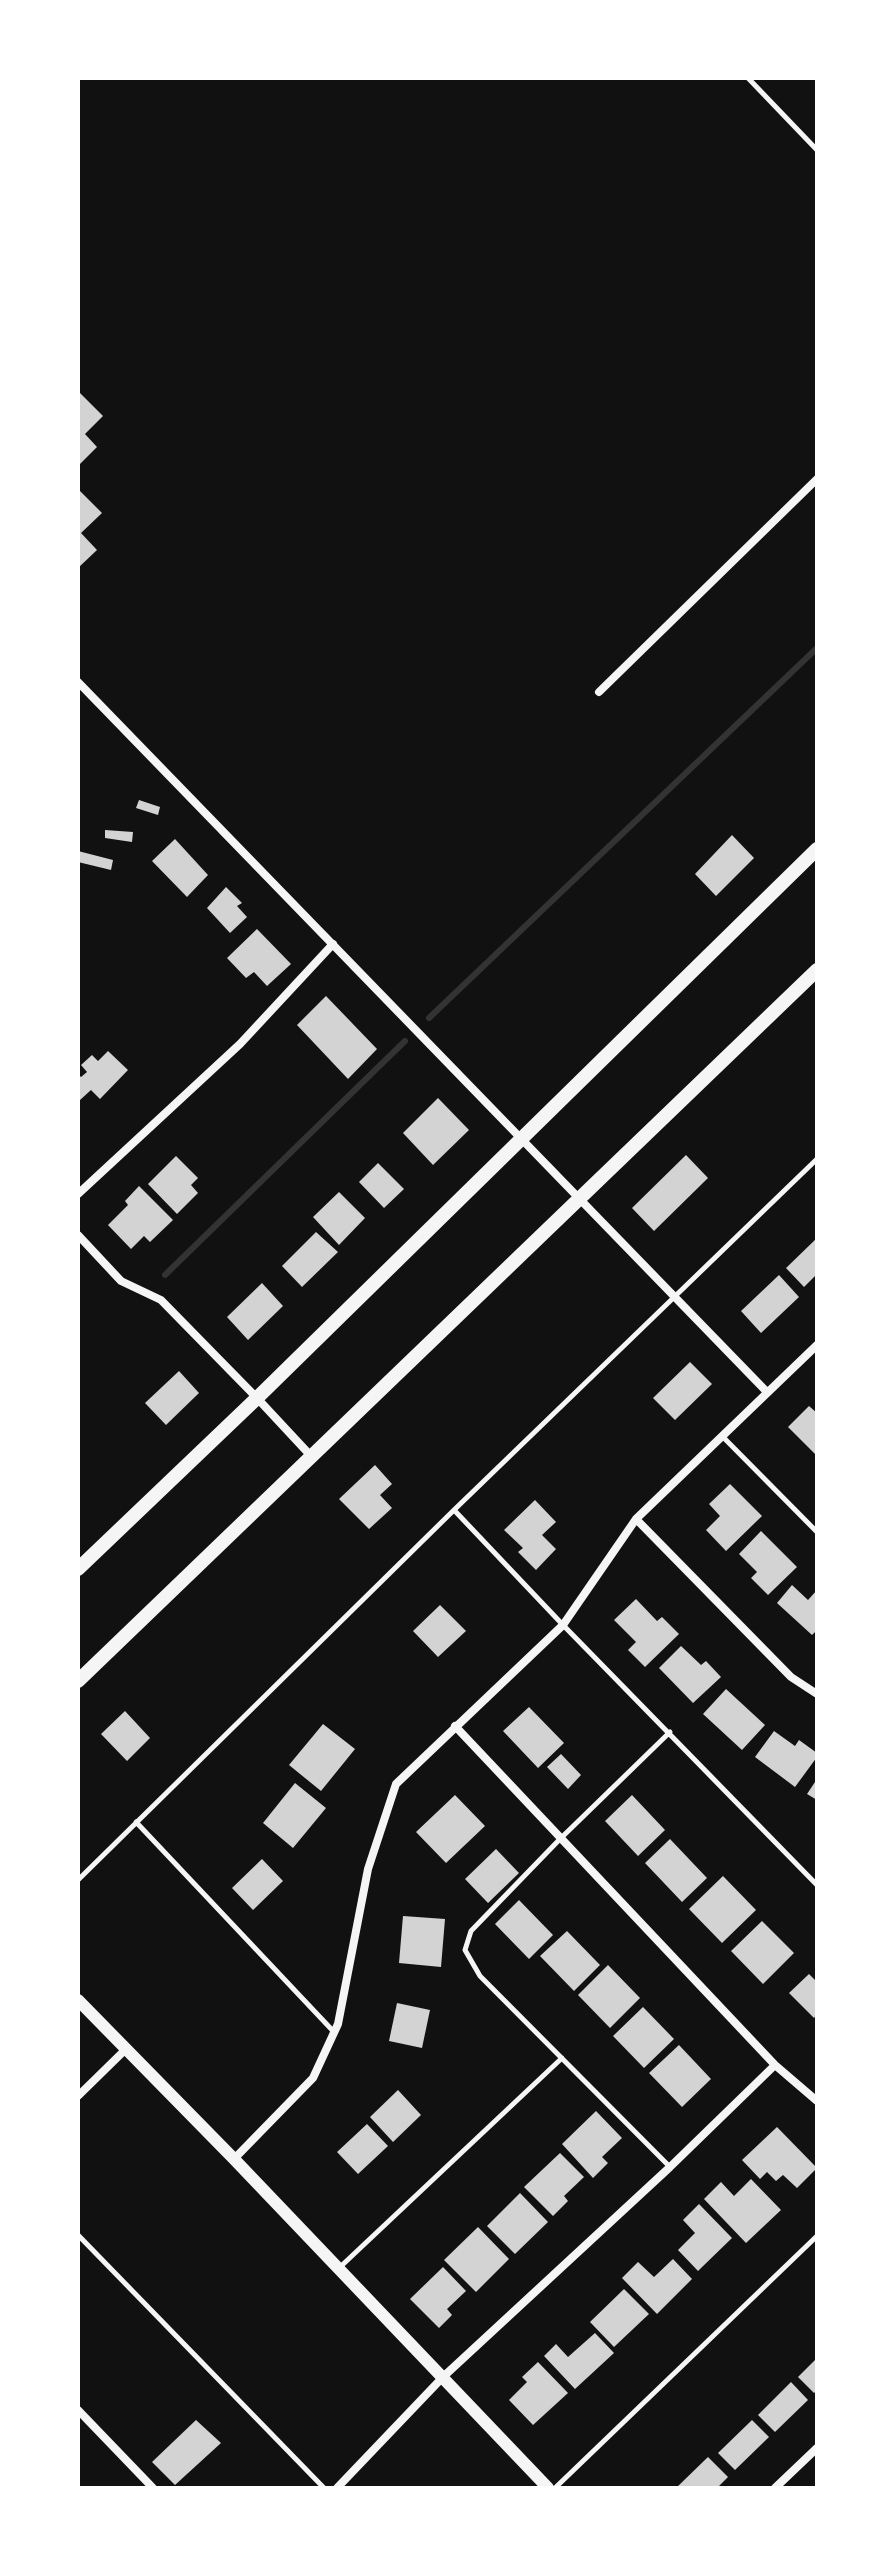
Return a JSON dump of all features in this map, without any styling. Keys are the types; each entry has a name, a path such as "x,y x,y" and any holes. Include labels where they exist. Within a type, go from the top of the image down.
{"main road":[{"path":"78,1569 257,1398 817,849"},
{"path":"78,1681 817,970"}],"street":[{"path":"599,692 817,479"},
{"path":"78,682 766,1391"},
{"path":"78,1194 240,1044 333,944"},
{"path":"78,1235 121,1281 161,1300 311,1456"},
{"path":"234,2159 313,2078 334,2032 368,1869 396,1784 563,1625 636,1519 766,1391 816,1349"},
{"path":"636,1519 791,1677 817,1694"},
{"path":"455,1726 775,2065 817,2101"},
{"path":"78,2000 548,2488"},
{"path":"78,2096 127,2048"},
{"path":"337,2488 443,2377 670,2167 775,2065"},
{"path":"78,2410 153,2488"},
{"path":"775,2488 817,2448"}],"lane":[{"path":"748,78 817,150"},
{"path":"78,1880 817,1159"},
{"path":"722,1435 817,1532"},
{"path":"454,1510 817,1885"},
{"path":"670,1732 471,1931 465,1950 480,1976 670,2167"},
{"path":"136,1822 334,2032"},
{"path":"337,2269 562,2058"},
{"path":"78,2235 324,2488"},
{"path":"555,2488 817,2236"}],"building":[{"path":"78,391 103,416 85,434 97,447 78,466"},
{"path":"78,489 102,513 81,533 97,550 78,568"},
{"path":"139,800 160,807 158,815 136,808"},
{"path":"105,830 133,832 132,842 105,838"},
{"path":"732,835 754,858 716,896 695,874"},
{"path":"175,839 208,875 187,897 152,861"},
{"path":"78,851 113,860 111,870 78,862"},
{"path":"226,887 242,903 237,906 247,917 230,933 207,908"},
{"path":"257,929 291,964 267,986 254,972 246,978 227,958"},
{"path":"326,996 377,1049 348,1079 297,1025"},
{"path":"108,1051 128,1070 100,1099 91,1090 80,1100 78,1074 81,1077 87,1072 81,1065 92,1055 98,1061"},
{"path":"438,1098 469,1130 433,1165 403,1133"},
{"path":"686,1155 708,1178 654,1231 632,1208"},
{"path":"176,1156 198,1178 191,1185 198,1193 177,1214 148,1184"},
{"path":"378,1163 404,1189 384,1208 359,1182"},
{"path":"139,1186 173,1220 150,1242 144,1236 131,1249 108,1225 128,1205 125,1201"},
{"path":"339,1192 365,1218 339,1245 313,1217"},
{"path":"316,1232 338,1252 302,1287 282,1266"},
{"path":"817,1238 817,1274 804,1287 786,1268"},
{"path":"779,1275 799,1297 761,1333 741,1311"},
{"path":"262,1283 283,1306 248,1340 227,1317"},
{"path":"690,1362 712,1384 675,1420 653,1398"},
{"path":"179,1371 199,1393 166,1425 145,1403"},
{"path":"809,1406 817,1413 817,1456 788,1427"},
{"path":"375,1465 392,1484 380,1495 392,1508 369,1529 339,1499"},
{"path":"730,1484 762,1516 726,1551 706,1530 720,1516 709,1504"},
{"path":"535,1500 556,1522 542,1535 556,1549 536,1570 518,1552 523,1548 504,1530"},
{"path":"761,1531 797,1567 768,1595 751,1578 757,1572 739,1554"},
{"path":"792,1585 808,1600 817,1590 817,1630 812,1635 777,1603"},
{"path":"636,1599 657,1621 662,1617 679,1634 645,1667 628,1650 636,1642 614,1620"},
{"path":"440,1605 466,1631 438,1657 413,1631"},
{"path":"681,1646 701,1665 706,1661 721,1677 693,1703 659,1668"},
{"path":"726,1689 765,1725 742,1750 703,1714"},
{"path":"529,1707 564,1743 538,1768 503,1731"},
{"path":"125,1711 150,1738 127,1761 101,1734"},
{"path":"323,1724 355,1749 321,1791 289,1765"},
{"path":"774,1731 795,1746 799,1740 817,1753 795,1787 755,1757"},
{"path":"561,1754 581,1775 568,1789 547,1767"},
{"path":"817,1779 817,1800 807,1794"},
{"path":"295,1783 326,1808 293,1848 263,1823"},
{"path":"455,1795 485,1826 446,1863 416,1832"},
{"path":"632,1795 665,1830 638,1856 605,1821"},
{"path":"670,1839 707,1878 682,1902 645,1863"},
{"path":"496,1849 519,1873 488,1903 465,1879"},
{"path":"262,1859 283,1881 253,1910 232,1888"},
{"path":"723,1876 756,1910 722,1943 689,1909"},
{"path":"519,1900 553,1935 529,1959 495,1924"},
{"path":"403,1916 445,1919 441,1967 399,1963"},
{"path":"762,1921 794,1953 763,1984 731,1951"},
{"path":"567,1931 600,1965 574,1991 540,1956"},
{"path":"608,1965 640,1998 610,2028 578,1995"},
{"path":"809,1974 817,1982 817,2014 814,2018 789,1993"},
{"path":"397,2003 430,2010 422,2048 389,2041"},
{"path":"643,2007 674,2039 644,2068 613,2036"},
{"path":"679,2045 711,2079 682,2107 649,2073"},
{"path":"398,2090 421,2115 393,2142 370,2117"},
{"path":"596,2111 622,2138 602,2157 608,2163 593,2178 562,2144"},
{"path":"367,2124 388,2146 358,2174 337,2152"},
{"path":"777,2127 817,2168 797,2188 783,2175 776,2181 767,2172 760,2179 742,2160"},
{"path":"560,2153 584,2177 564,2196 568,2201 553,2216 524,2187"},
{"path":"751,2179 781,2210 746,2243 704,2199 721,2182 734,2196"},
{"path":"520,2193 548,2222 515,2254 487,2226"},
{"path":"699,2204 732,2238 698,2271 678,2250 695,2233 683,2220"},
{"path":"478,2227 509,2259 476,2292 444,2260"},
{"path":"673,2259 692,2279 657,2314 622,2278 638,2262 654,2277"},
{"path":"443,2267 466,2291 447,2309 452,2315 439,2328 410,2299"},
{"path":"624,2289 649,2314 614,2347 590,2322"},
{"path":"595,2333 614,2353 575,2389 544,2356 556,2344 568,2357"},
{"path":"817,2358 817,2390 814,2393 798,2377"},
{"path":"538,2362 568,2393 533,2425 509,2400 527,2382 522,2377"},
{"path":"791,2382 808,2400 775,2432 758,2415"},
{"path":"196,2420 221,2443 175,2485 152,2462"},
{"path":"752,2420 769,2437 735,2470 718,2453"},
{"path":"708,2457 728,2477 717,2488 676,2488"}],"waterway":[{"path":"429,1018 817,648"},
{"path":"165,1275 405,1041"}]}
